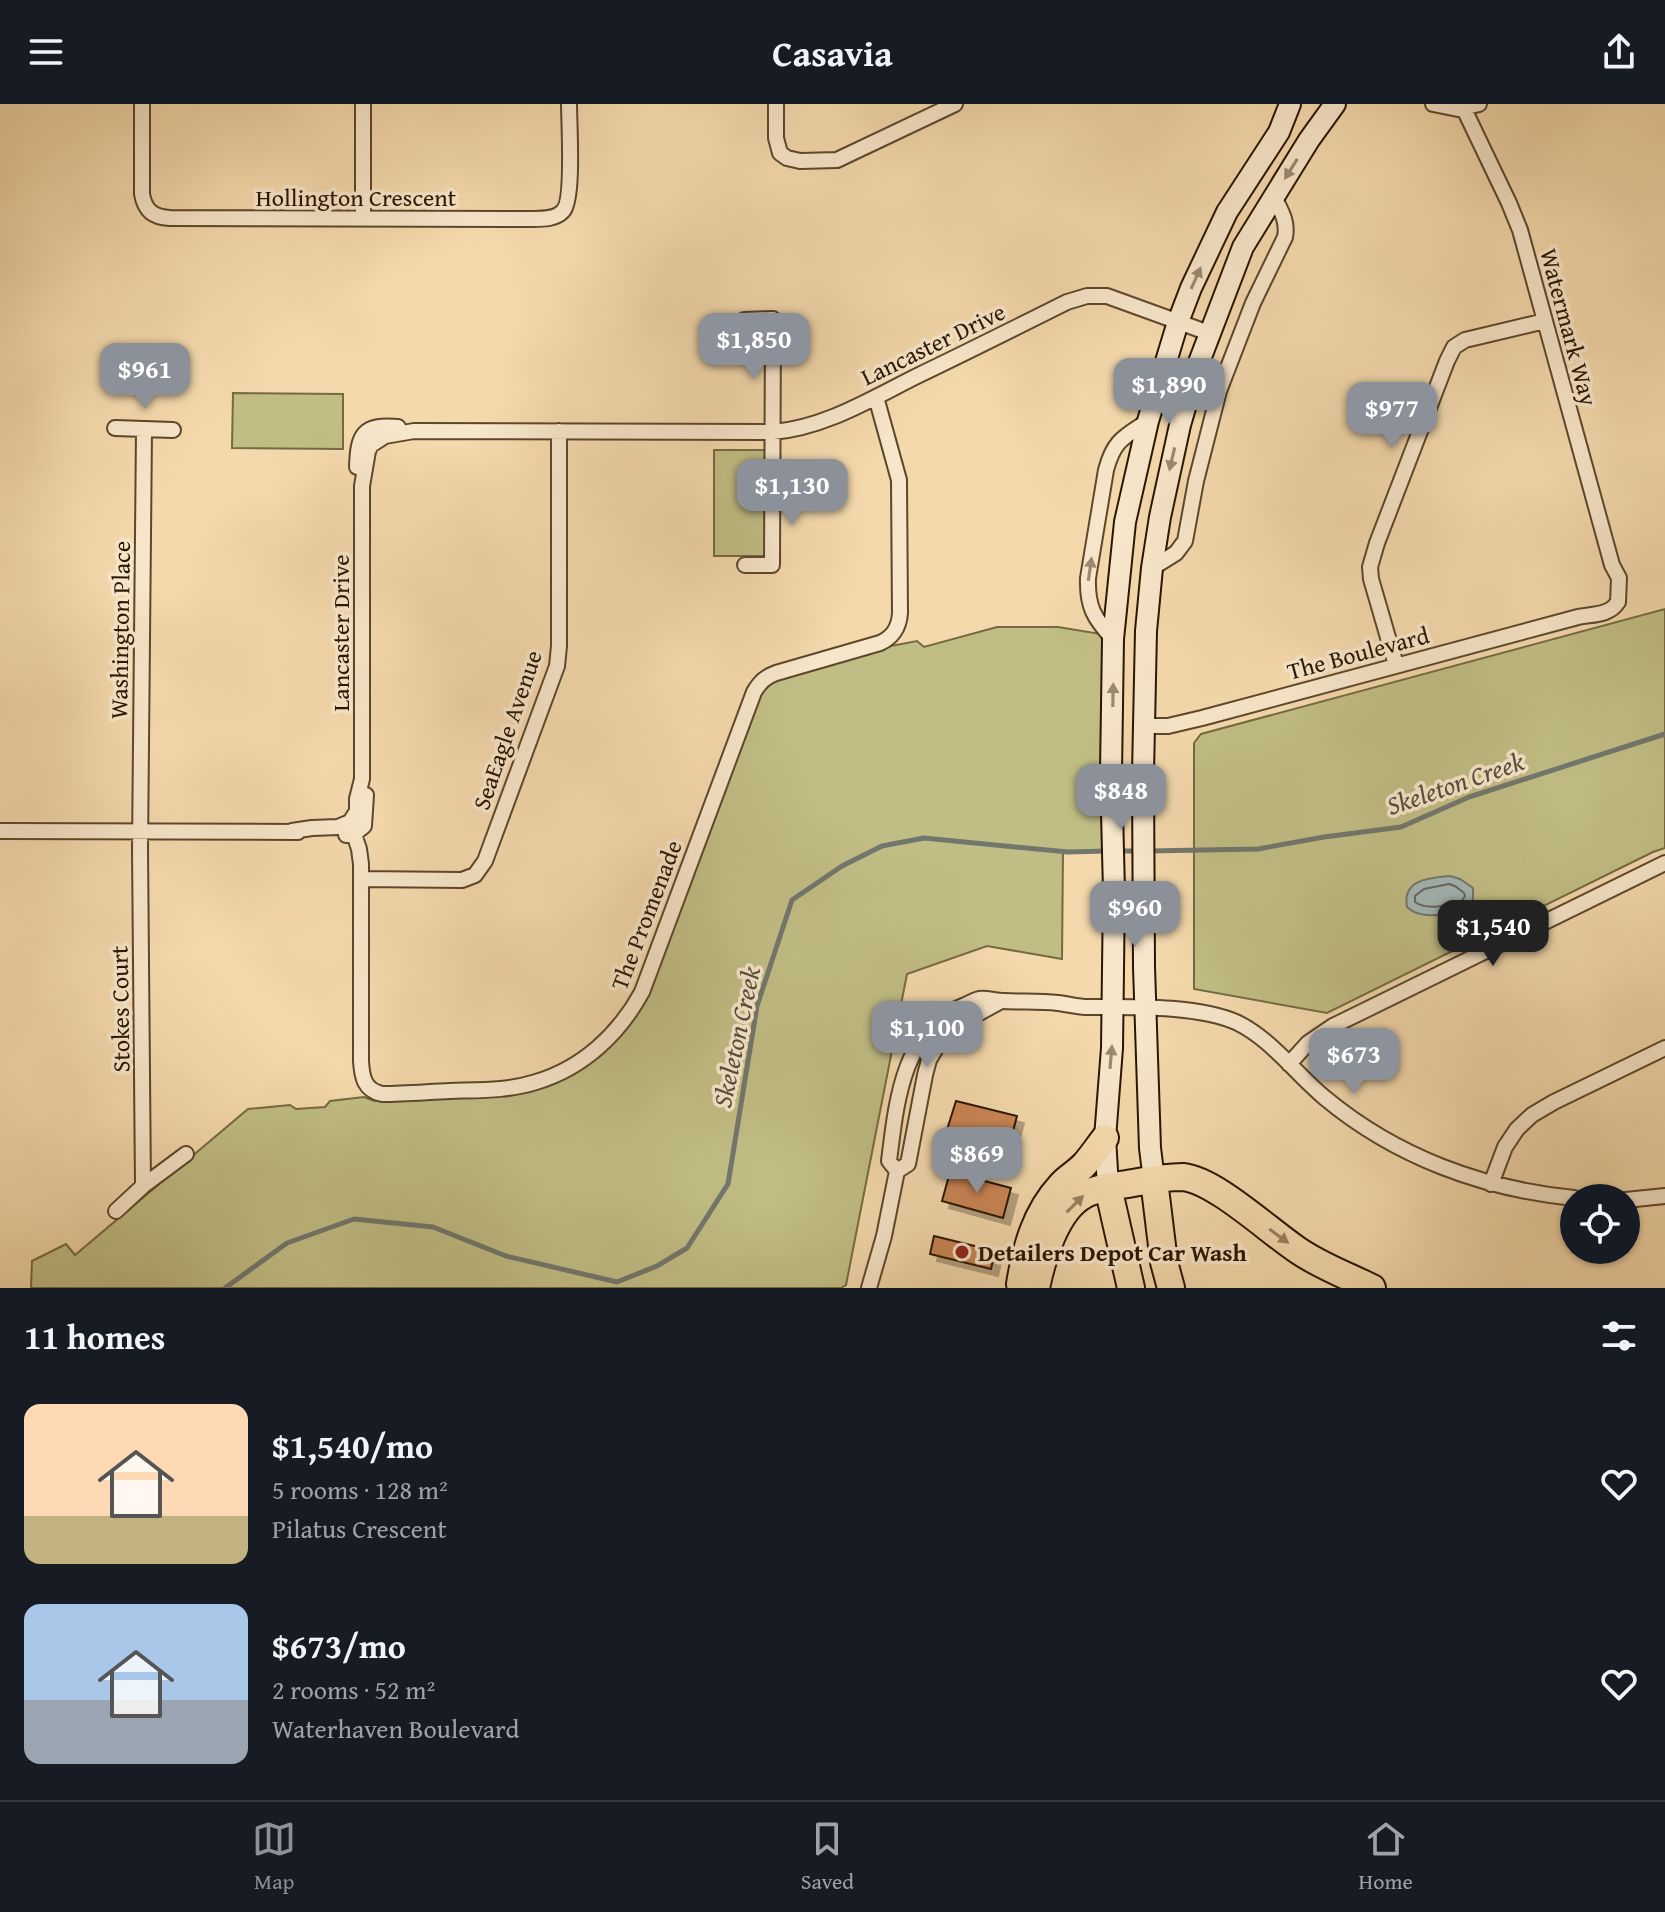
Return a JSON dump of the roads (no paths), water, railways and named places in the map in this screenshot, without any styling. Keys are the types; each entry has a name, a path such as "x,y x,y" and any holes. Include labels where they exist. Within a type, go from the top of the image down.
{"highway":[{"path":"1020,1288 1027,1248 1046,1203 1085,1164 1105,1138"},
{"path":"1036,1288 1041,1262 1059,1223 1076,1201 1085,1194 1108,1187 1173,1177 1192,1178 1216,1190 1301,1253 1372,1288"},
{"path":"1154,1180 1164,1262 1171,1288"},
{"path":"1108,1187 1131,1288"}],"main road":[{"path":"1108,1187 1105,1138 1112,1048 1113,639 1125,522 1148,421 1178,322 1227,212 1279,132 1290,104"},
{"path":"1154,1180 1150,1148 1146,1007 1143,773 1146,631 1160,517 1180,425 1209,333 1243,247 1335,104"}],"street":[{"name":"Hollington Crescent","path":"142,104 142,194 146,208 155,216 363,219 533,219 560,214 569,200 569,104"},
{"path":"363,104 363,219"},
{"path":"776,104 776,138 780,153 792,160 820,161 844,158 955,104"},
{"path":"1433,104 1464,109 1479,104"},
{"name":"Watermark Way","path":"1464,109 1516,218 1612,565 1619,578 1614,600"},
{"path":"1152,568 1176,553 1185,541 1196,481 1219,391 1253,303 1285,237 1285,220 1274,197"},
{"name":"Lancaster Drive","path":"352,828 362,779 362,486 368,451 371,445 385,436 414,431 773,432 804,428 876,397 1078,298 1096,295 1107,296 1209,333"},
{"path":"744,320 773,319 772,565 745,565"},
{"path":"1396,665 1372,586 1370,567 1447,361 1454,347 1465,340 1545,321"},
{"name":"The Promenade","path":"352,828 360,853 362,879 361,1061 363,1079 368,1088 373,1092 393,1094 485,1090 535,1083 586,1058 619,1027 642,992 759,683 776,673 880,643 891,636 898,626 899,480 876,397"},
{"path":"1113,639 1092,612 1088,578 1110,455 1122,438 1148,421"},
{"path":"115,428 173,430"},
{"name":"Washington Place","path":"140,831 144,430"},
{"name":"SeaEagle Avenue","path":"362,879 462,880 475,875 485,861 557,666 559,431"},
{"name":"The Boulevard","path":"1144,726 1168,726 1191,721 1606,612 1613,608 1614,600"},
{"path":"0,831 292,831 352,828"},
{"name":"Stokes Court","path":"140,831 143,1186"},
{"path":"1289,1064 1308,1043 1333,1026 1665,863"},
{"path":"897,1171 889,1161 893,1135 906,1068 918,1042 953,1009 980,999 1084,1007 1146,1007 1231,1020 1254,1033 1340,1110 1384,1140 1435,1165 1491,1184 1521,1192 1560,1196"},
{"path":"869,1288 884,1236 897,1171 908,1164 929,1060 939,1043 961,1023 1001,1001"},
{"path":"1491,1184 1508,1140 1532,1115 1665,1048"},
{"path":"116,1211 186,1154"},
{"path":"1640,1199 1665,1196"}],"water":[{"path":"1450,876 1473,888 1473,899 1467,909 1428,915 1413,912 1407,907 1413,885 1426,879"}],"waterway":[{"name":"Skeleton Creek","path":"1148,851 1258,849 1401,827 1469,797 1665,734"},
{"name":"Skeleton Creek","path":"225,1288 287,1243 354,1219 433,1227 506,1256 617,1282 657,1266 687,1248 728,1184 757,1006 792,900 842,866 882,846 924,838 1068,852 1106,851"},
{"name":"Skeleton Creek","path":"1116,851 1138,851"}],"place":[{"name":"Detailers Depot Car Wash","path":"962,1252"}]}
